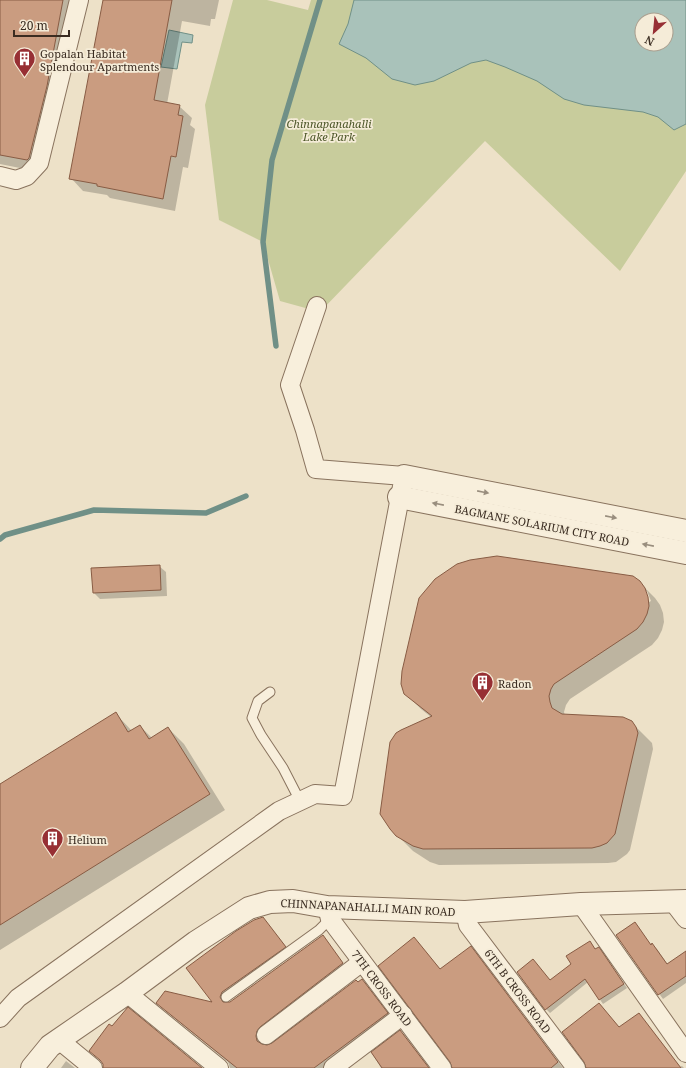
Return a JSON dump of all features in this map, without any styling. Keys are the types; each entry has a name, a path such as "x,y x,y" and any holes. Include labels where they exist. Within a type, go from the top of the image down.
{"street":[{"path":"0,176 16,180 27,176 39,163 79,0"},
{"path":"0,1018 18,998 278,811 315,794 343,796 401,486 316,469 290,385 317,306"},
{"name":"BAGMANE SOLARIUM CITY ROAD","path":"401,486 686,531"},
{"name":"BAGMANE SOLARIUM CITY ROAD","path":"401,486 686,553"},
{"name":"CHINNAPANAHALLI MAIN ROAD","path":"32,1068 50,1046 127,993 196,942 249,908 270,902 293,900 328,913 465,912 581,904 680,901"},
{"path":"680,901 686,919"},
{"path":"581,904 686,1053"},
{"name":"6TH B CROSS ROAD","path":"465,912 468,925 576,1068"},
{"name":"7TH CROSS ROAD","path":"328,913 362,962 403,1015 440,1067"},
{"path":"266,1035 362,962"},
{"path":"127,993 219,1068"},
{"path":"333,1068 403,1015"},
{"path":"59,1040 93,1068"}],"lane":[{"path":"270,692 258,701 252,718 283,768 300,801"},
{"path":"226,996 319,930 328,913"}],"green space":[{"name":"Chinnapanahalli Lake Park","path":"233,0 267,0 308,10 311,0 686,0 686,171 620,271 485,141 320,312 280,301 263,242 219,220 205,105"}],"water":[{"path":"354,0 686,0 686,124 674,130 658,117 643,112 584,105 564,99 537,81 486,60 471,63 434,81 415,85 392,79 366,58 339,44 348,24"},
{"path":"169,30 193,35 192,43 182,42 177,69 161,67"}],"building":[{"name":"Gopalan Habitat Splendour Apartments","path":"0,0 63,0 47,86 29,158 27,160 0,155"},
{"path":"103,0 172,0 154,100 180,105 178,115 183,116 176,157 171,156 163,199 69,179"},
{"name":"Radon","path":"497,556 633,576 640,581 645,588 649,606 643,622 637,629 554,684 549,696 552,708 562,714 623,717 632,721 636,727 638,733 615,834 607,843 600,846 592,848 423,849 413,846 396,836 380,814 390,742 396,733 432,716 404,694 401,684 402,671 419,598 435,579 457,564 470,560"},
{"path":"160,565 161,590 93,593 91,568"},
{"name":"Helium","path":"116,712 128,732 140,725 149,739 168,727 210,794 0,925 0,784"},
{"path":"263,917 286,947 222,992 220,997 223,1002 230,1002 323,935 343,963 260,1027 257,1031 257,1041 267,1045 272,1043 356,980 358,982 362,979 388,1013 314,1068 237,1068 156,1003 165,991 212,1002 186,968 236,931 254,920"},
{"path":"635,922 651,945 652,943 667,964 686,951 686,976 658,995 616,935"},
{"path":"414,937 440,969 471,946 558,1062 551,1068 452,1068 450,1062 378,966"},
{"path":"590,941 595,949 599,947 624,984 599,1000 585,979 545,1010 517,972 533,959 550,980 571,964 566,956"},
{"path":"599,1003 619,1027 639,1013 681,1068 586,1068 584,1062 562,1032"},
{"path":"128,1007 202,1068 103,1068 103,1064 100,1060 89,1051 109,1024 112,1026"},
{"path":"400,1030 429,1068 382,1068 371,1052"}],"waterway":[{"path":"276,346 263,242 272,160 320,0"},
{"path":"0,539 5,535 94,510 206,513 246,496"}],"place":[{"name":"Gopalan Habitat Splendour Apartments","path":"24,78"},
{"name":"Radon","path":"483,702"},
{"name":"Helium","path":"53,858"}]}
